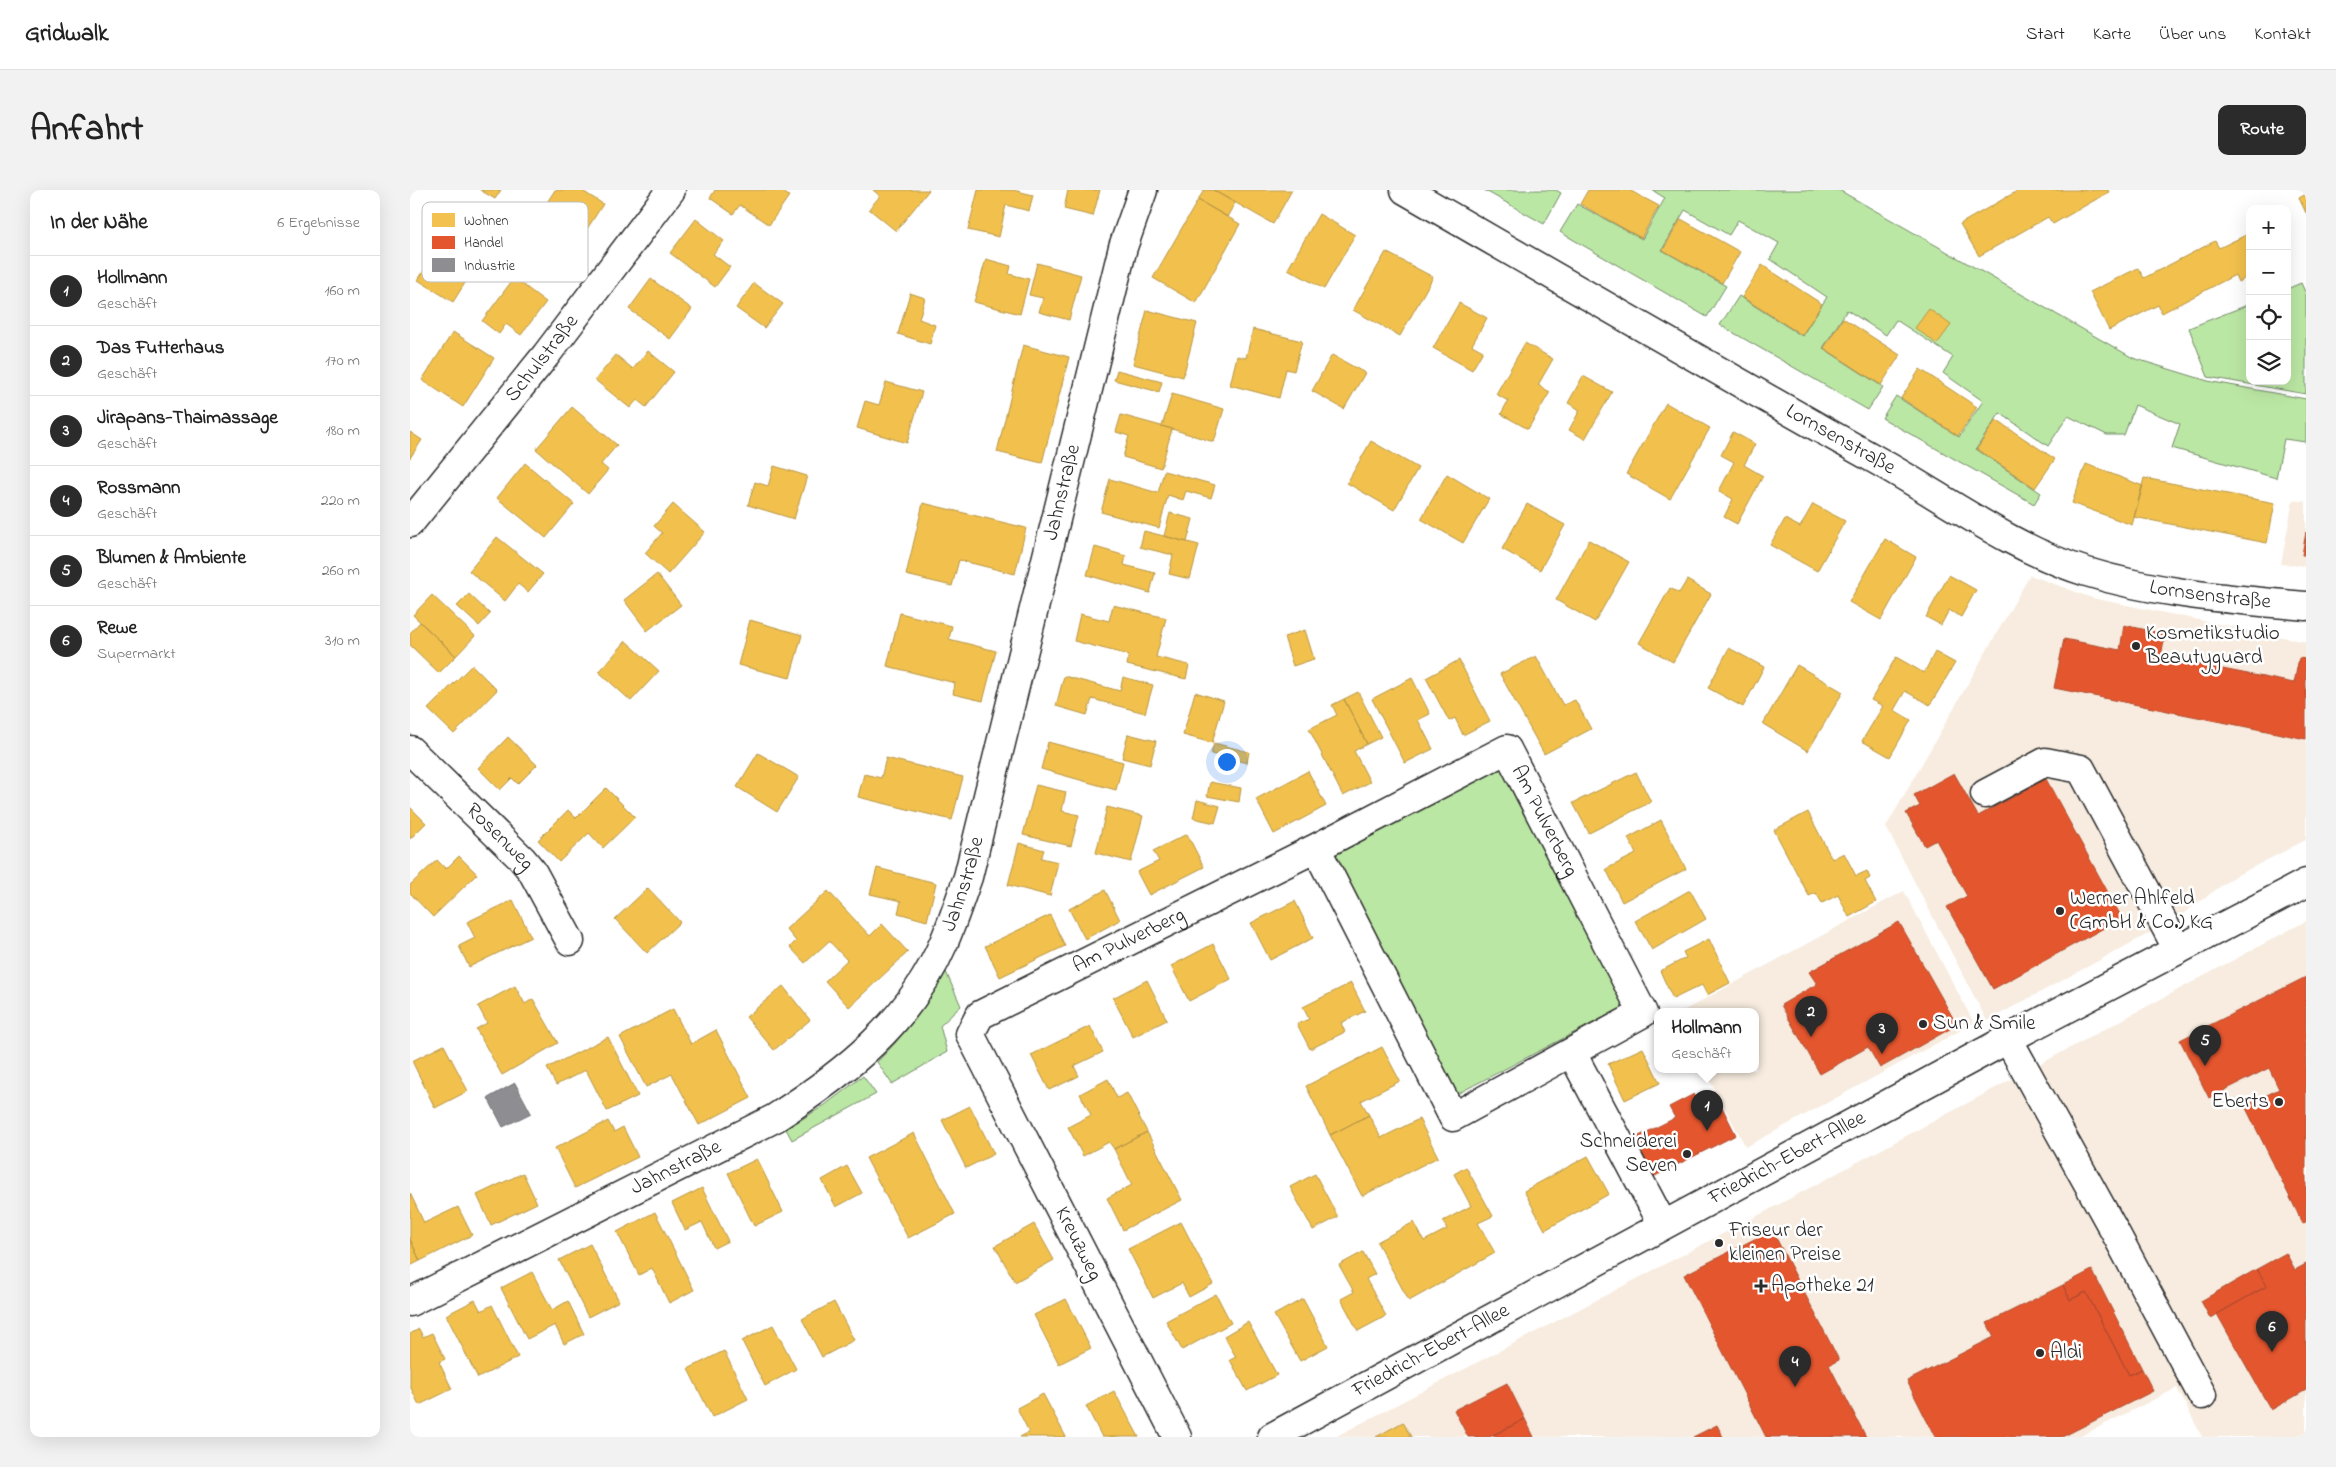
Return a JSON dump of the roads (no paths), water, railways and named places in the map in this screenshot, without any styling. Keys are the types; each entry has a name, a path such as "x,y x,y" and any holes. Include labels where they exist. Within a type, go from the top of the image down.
{"street":[{"name":"Jahnstraße","path":"410,1302 775,1118 820,1089 862,1055 892,1024 920,985 944,943 968,877 1121,256 1143,190"},
{"name":"Lornsenstraße","path":"1405,190 1888,466 2031,550 2085,572 2138,586 2193,595 2306,606"},
{"name":"Schulstraße","path":"410,523 546,355 669,191"},
{"name":"Am Pulverberg","path":"979,1052 970,1034 980,1016 1316,848 1507,749 1643,1013 1453,1117 1316,848"},
{"name":"Rosenweg","path":"410,750 522,859 532,871 570,941"},
{"path":"1985,794 2045,762 2081,769 2178,950"},
{"name":"Friedrich-Ebert-Allee","path":"1272,1437 1514,1308 1663,1225 2008,1039 2306,883"},
{"path":"2008,1039 2112,1226 2202,1395"},
{"name":"Kreuzweg","path":"979,1052 1177,1437"},
{"path":"1572,1053 1663,1225"}],"place":[{"name":"Kosmetikstudio Beautyguard","path":"2136,646"},
{"name":"Werner Ahlfeld (GmbH & Co.) KG","path":"2060,911"},
{"name":"Sun & Smile","path":"1923,1024"},
{"name":"Das Futterhaus","path":"1811,1037"},
{"name":"Jirapans-Thaimassage","path":"1882,1054"},
{"name":"Blumen & Ambiente","path":"2205,1066"},
{"name":"Eberts","path":"2279,1102"},
{"name":"Hollmann","path":"1707,1131"},
{"name":"Schneiderei Seven","path":"1687,1154"},
{"name":"Friseur der kleinen Preise","path":"1719,1243"},
{"name":"Apotheke 21","path":"1761,1286"},
{"name":"Rewe","path":"2272,1352"},
{"name":"Aldi","path":"2040,1353"},
{"name":"Rossmann","path":"1795,1387"}]}
